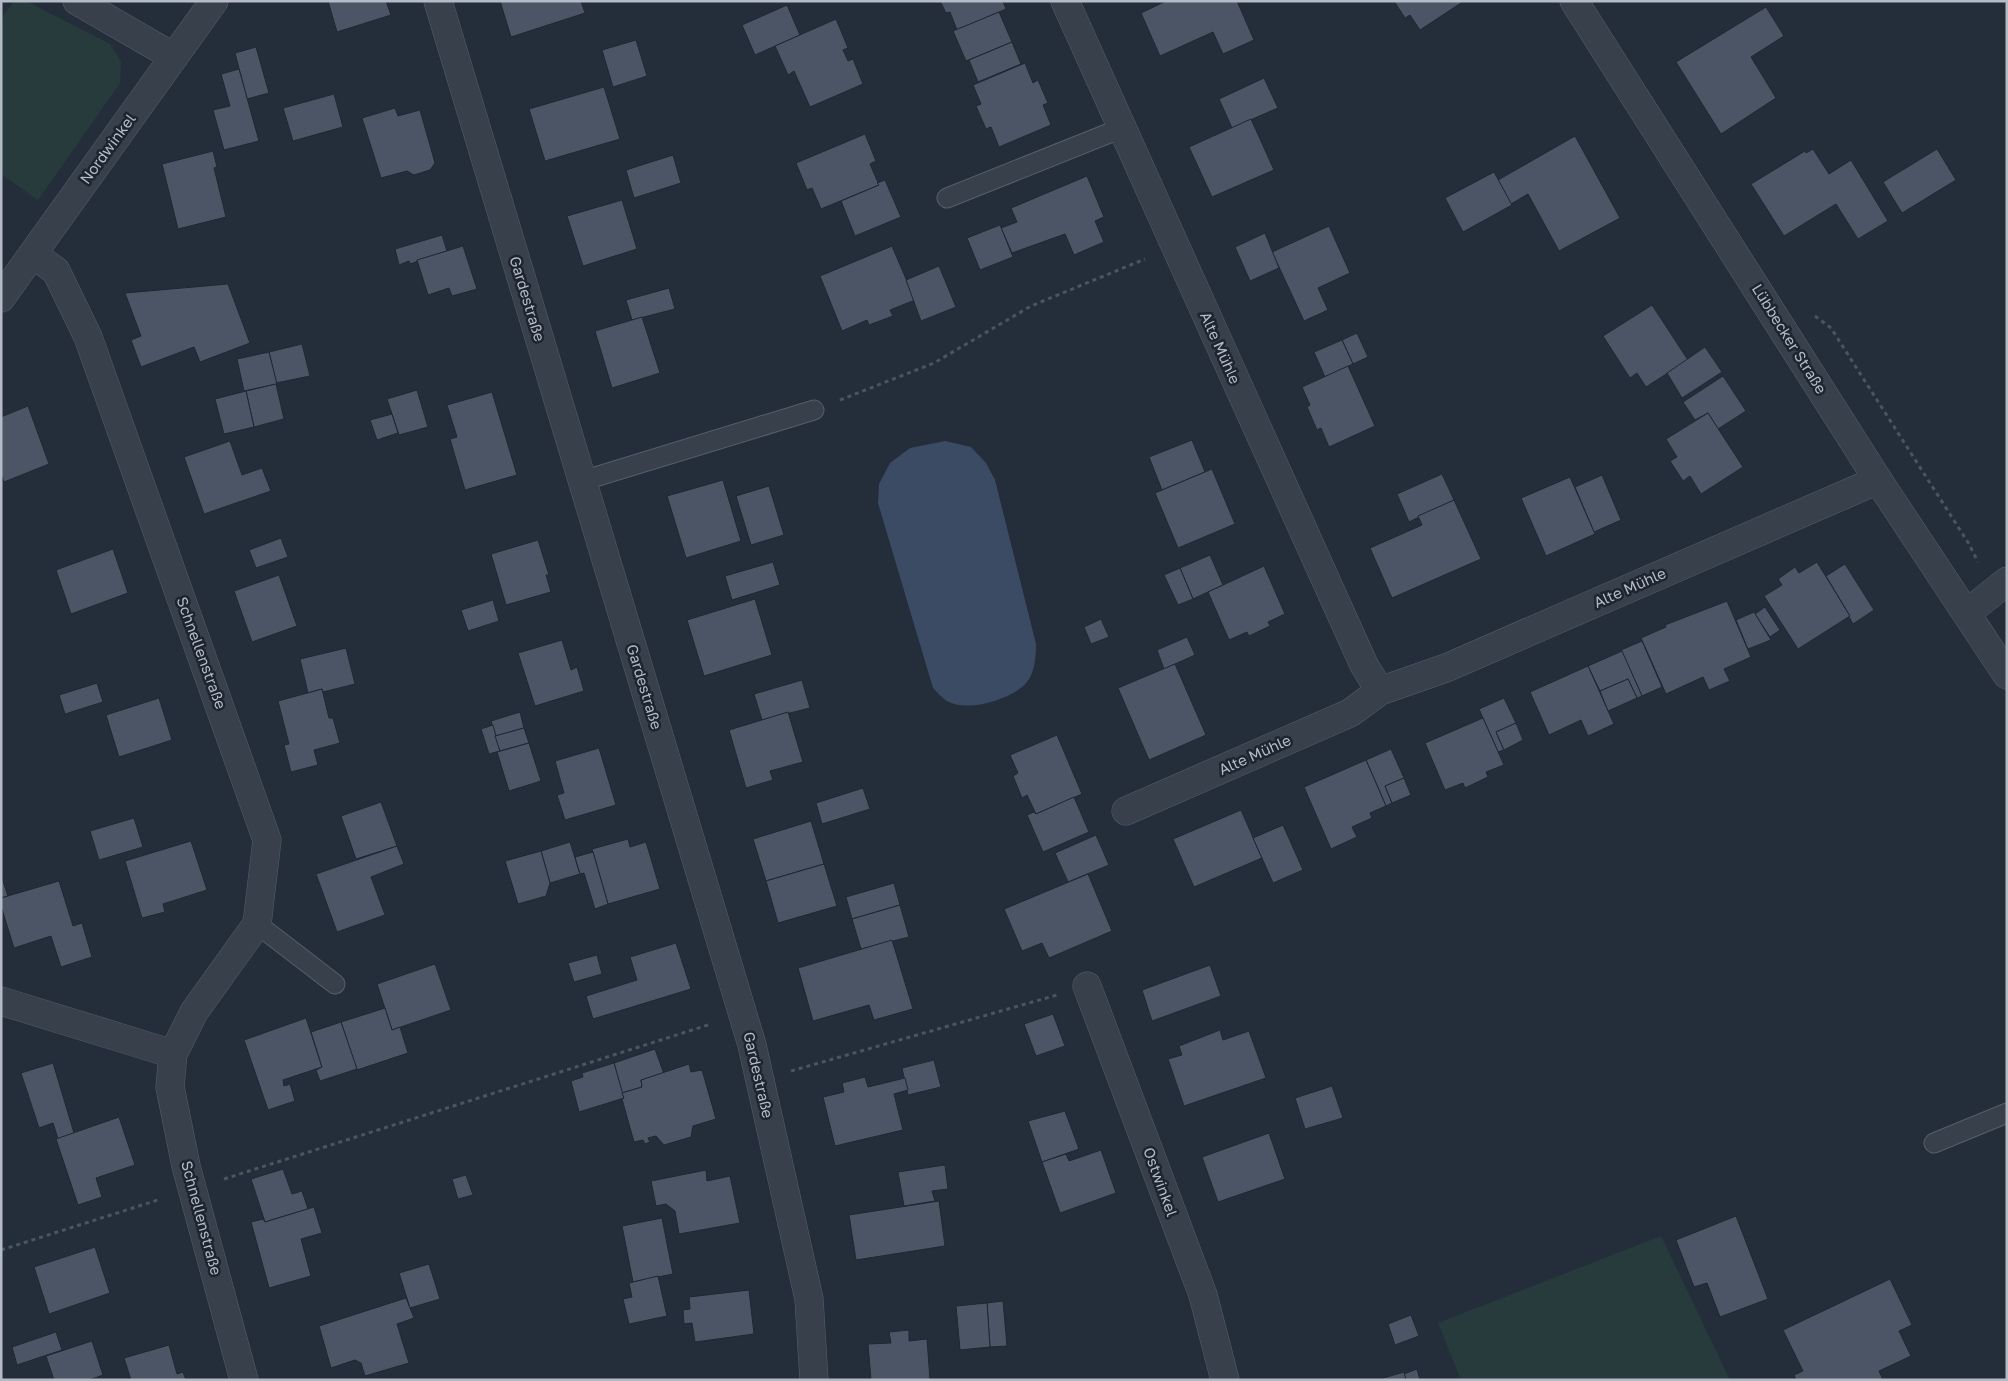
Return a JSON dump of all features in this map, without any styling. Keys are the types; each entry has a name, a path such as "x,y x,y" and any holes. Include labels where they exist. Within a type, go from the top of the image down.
{"street":[{"path":"77,1 174,57"},
{"name":"Nordwinkel","path":"1,298 214,1"},
{"name":"Gardestraße","path":"438,1 743,1014 809,1299 814,1380"},
{"name":"Alte Mühle","path":"1065,1 1364,665 1380,691"},
{"name":"Lübbecker Straße","path":"1574,1 1878,480 2007,676"},
{"name":"Schnellenstraße","path":"33,254 56,270 88,337 267,840 257,924 194,1012 173,1054 170,1088 192,1188 244,1380"},
{"name":"Alte Mühle","path":"1126,811 1350,713 1380,691 1446,668 1878,480"},
{"path":"1967,613 2007,581"},
{"name":"Ostwinkel","path":"1087,986 1203,1295 1225,1380"},
{"path":"1,1001 173,1054"}],"lane":[{"path":"947,198 1122,128"},
{"path":"582,481 814,410"},
{"path":"257,924 334,984"},
{"path":"1934,1143 2007,1113"}],"path":[{"path":"814,410 934,363 1031,306 1175,247"},
{"path":"760,1082 809,1064 1087,986"},
{"path":"1,1250 743,1014"}],"green space":[{"path":"14,1 26,1 110,44 121,62 120,83 38,200 1,174 1,19"},
{"path":"1661,1236 1730,1380 1461,1380 1438,1323"}],"water":[{"path":"945,441 971,447 986,463 995,480 1036,644 1033,669 1027,682 1001,699 977,705 956,704 947,701 933,688 878,503 879,484 890,463 910,448"}],"building":[{"path":"328,1 386,1 391,15 337,32"},
{"path":"500,1 581,1 585,13 511,37"},
{"path":"940,1 1003,1 1006,9 957,30 950,12 946,13"},
{"path":"1166,1 1237,1 1254,40 1223,54 1213,32 1160,56 1141,13"},
{"path":"1394,1 1464,1 1420,30 1410,15 1405,18"},
{"path":"787,5 800,35 755,55 742,25"},
{"path":"1766,7 1784,36 1751,57 1776,98 1721,134 1676,62"},
{"path":"999,12 1012,42 966,61 953,31"},
{"path":"836,19 848,48 843,50 848,61 853,59 863,84 810,107 794,71 788,75 775,46"},
{"path":"636,40 647,76 613,87 602,50"},
{"path":"1012,42 1021,64 978,82 969,60"},
{"path":"256,47 269,93 247,99 235,53"},
{"path":"1025,63 1033,83 1038,80 1048,103 1043,105 1051,125 999,147 991,127 986,129 976,106 981,104 973,85"},
{"path":"239,69 259,141 224,150 213,110 230,106 221,74"},
{"path":"1264,78 1278,108 1232,128 1219,99"},
{"path":"604,87 620,139 545,161 529,109"},
{"path":"334,94 343,127 293,141 283,108"},
{"path":"395,108 398,116 420,110 435,163 430,170 414,175 407,171 381,178 362,118"},
{"path":"1251,119 1274,170 1212,197 1189,147"},
{"path":"865,134 876,161 870,164 879,185 821,209 812,188 807,190 796,163"},
{"path":"1575,136 1620,218 1559,251 1528,194 1511,204 1498,180"},
{"path":"1813,149 1829,174 1851,160 1888,221 1858,239 1836,204 1784,236 1751,184 1805,151 1806,153"},
{"path":"1937,149 1956,180 1902,213 1883,182"},
{"path":"213,151 217,167 214,168 226,217 178,229 162,164"},
{"path":"673,155 681,183 634,198 626,170"},
{"path":"1494,172 1512,205 1463,232 1445,198"},
{"path":"1087,176 1104,217 1095,221 1104,242 1074,255 1065,234 1012,253 1001,228 1017,222 1011,208"},
{"path":"885,180 901,217 855,236 841,201 879,185 877,183"},
{"path":"622,200 637,249 583,266 567,216"},
{"path":"1000,225 1013,257 980,270 967,238"},
{"path":"1329,226 1350,273 1318,288 1328,310 1304,321 1272,252"},
{"path":"1265,233 1279,268 1250,281 1235,247"},
{"path":"442,235 447,251 410,264 409,261 399,265 395,249"},
{"path":"463,246 477,289 452,296 449,288 428,295 417,260"},
{"path":"892,246 915,300 890,310 893,316 869,325 867,320 842,331 820,276"},
{"path":"939,266 956,307 921,321 906,280"},
{"path":"228,284 250,343 200,362 194,347 141,367 131,340 141,336 125,293"},
{"path":"669,288 675,309 632,320 626,300"},
{"path":"1652,305 1688,360 1646,387 1637,373 1630,378 1603,336"},
{"path":"642,317 660,373 612,388 595,331"},
{"path":"1357,333 1368,357 1353,364 1342,340"},
{"path":"1342,340 1353,364 1325,377 1314,352"},
{"path":"302,344 310,376 276,383 269,352"},
{"path":"1705,347 1722,372 1682,398 1667,373"},
{"path":"269,352 277,384 244,391 237,359"},
{"path":"1348,366 1375,426 1329,447 1321,428 1317,430 1307,407 1310,405 1302,387"},
{"path":"1723,376 1746,411 1718,429 1708,413 1695,420 1683,402"},
{"path":"276,384 284,419 254,427 246,391"},
{"path":"417,390 428,427 399,435 387,399"},
{"path":"246,391 254,427 224,434 215,399"},
{"path":"492,392 517,475 465,490 450,439 457,437 447,405"},
{"path":"28,406 49,464 4,482 1,474 1,417"},
{"path":"1708,413 1743,467 1701,494 1690,476 1683,481 1670,461 1677,457 1666,439"},
{"path":"392,414 398,433 377,440 370,420"},
{"path":"1192,440 1205,472 1162,490 1149,457"},
{"path":"230,441 242,475 262,468 271,491 204,514 184,457"},
{"path":"1212,469 1235,524 1178,548 1155,493"},
{"path":"1442,474 1454,500 1409,522 1397,494"},
{"path":"1602,475 1621,520 1594,532 1575,487"},
{"path":"1570,477 1595,534 1546,556 1521,498"},
{"path":"723,480 741,541 686,558 667,496"},
{"path":"769,486 784,535 751,545 736,496"},
{"path":"1454,500 1481,559 1392,598 1370,548 1422,525 1418,516"},
{"path":"281,538 288,557 256,568 249,550"},
{"path":"538,540 549,575 546,575 551,592 506,605 491,554"},
{"path":"113,549 128,593 71,614 56,570"},
{"path":"1210,555 1223,585 1193,599 1180,568"},
{"path":"773,562 780,585 732,600 725,576"},
{"path":"1817,562 1850,616 1798,649 1764,596 1782,585 1778,579 1795,567 1799,573"},
{"path":"1845,564 1874,610 1853,624 1826,576"},
{"path":"1264,566 1285,614 1268,622 1270,626 1249,636 1247,632 1229,640 1208,592"},
{"path":"1180,568 1193,599 1178,605 1164,575"},
{"path":"279,575 297,626 252,642 234,591"},
{"path":"755,599 772,655 704,676 687,620"},
{"path":"493,600 499,621 468,631 461,610"},
{"path":"1727,601 1751,657 1724,669 1730,681 1709,690 1703,677 1666,694 1641,638 1666,627 1665,625"},
{"path":"1765,607 1780,630 1770,637 1755,614"},
{"path":"1754,612 1771,640 1748,649 1736,620"},
{"path":"1101,619 1109,637 1091,644 1084,627"},
{"path":"1187,637 1195,655 1164,669 1157,650"},
{"path":"562,640 571,670 577,667 584,691 535,706 518,653"},
{"path":"1642,641 1662,687 1642,696 1621,650"},
{"path":"346,648 355,684 323,692 322,689 308,693 300,659"},
{"path":"1622,651 1642,696 1637,698 1628,679 1600,691 1588,666"},
{"path":"1175,664 1206,735 1149,760 1118,688"},
{"path":"1588,666 1614,724 1588,736 1581,720 1549,735 1530,692"},
{"path":"1628,679 1637,698 1608,711 1600,691"},
{"path":"802,680 810,708 762,720 754,694"},
{"path":"97,683 103,702 65,714 59,695"},
{"path":"322,689 329,718 333,718 340,743 314,750 318,765 291,772 284,745 289,744 278,701"},
{"path":"159,698 172,740 119,757 106,715"},
{"path":"1504,698 1516,723 1496,732 1504,750 1498,752 1479,709"},
{"path":"520,712 524,728 496,736 491,721"},
{"path":"788,712 803,762 770,771 773,780 746,788 729,730"},
{"path":"1483,718 1504,765 1486,772 1488,777 1465,788 1463,783 1445,790 1425,743"},
{"path":"1516,723 1523,740 1504,750 1496,732"},
{"path":"493,725 500,751 489,754 481,729"},
{"path":"524,728 529,743 500,751 495,736"},
{"path":"1057,735 1082,794 1036,814 1027,795 1022,798 1013,776 1018,773 1010,755"},
{"path":"529,743 541,781 509,791 497,752"},
{"path":"599,748 616,805 565,820 557,795 564,793 555,761"},
{"path":"1391,749 1404,778 1385,786 1392,803 1386,806 1366,760"},
{"path":"1366,760 1386,806 1370,813 1372,818 1352,827 1357,837 1331,849 1304,787"},
{"path":"1404,778 1411,795 1392,803 1385,786"},
{"path":"863,788 870,809 822,824 816,803"},
{"path":"1074,797 1089,832 1043,852 1027,815 1034,812 1036,814"},
{"path":"381,802 397,846 356,859 341,816"},
{"path":"1241,810 1262,858 1194,887 1173,839"},
{"path":"134,818 143,847 99,860 90,831"},
{"path":"811,821 824,864 766,881 753,839"},
{"path":"1283,825 1303,870 1273,883 1253,838"},
{"path":"1096,835 1109,865 1068,882 1055,853"},
{"path":"628,839 630,847 646,842 660,889 608,904 592,849"},
{"path":"191,841 207,890 163,904 165,912 142,918 125,861"},
{"path":"570,842 580,874 550,883 541,851"},
{"path":"397,846 404,864 371,877 385,915 337,932 316,874"},
{"path":"541,851 550,883 546,896 518,904 505,861"},
{"path":"593,852 608,904 595,909 584,873 580,874 575,857"},
{"path":"824,864 837,906 778,923 766,881"},
{"path":"1088,874 1112,931 1049,958 1042,943 1022,951 1004,909"},
{"path":"1,875 8,896 1,898"},
{"path":"59,881 73,926 82,923 92,957 61,967 51,936 14,948 1,906 1,898"},
{"path":"894,883 900,905 852,919 846,897"},
{"path":"900,905 909,937 861,949 852,919"},
{"path":"892,940 913,1009 874,1020 869,1005 813,1021 798,968"},
{"path":"676,943 691,989 593,1019 586,996 637,980 630,957"},
{"path":"597,955 602,974 574,982 568,963"},
{"path":"435,964 451,1010 392,1030 377,984"},
{"path":"1210,965 1221,996 1152,1021 1142,990"},
{"path":"385,1008 392,1030 400,1027 408,1053 357,1070 341,1022"},
{"path":"1053,1014 1065,1046 1036,1056 1024,1024"},
{"path":"306,1018 322,1067 283,1080 284,1086 290,1084 295,1101 268,1110 244,1040"},
{"path":"341,1022 357,1069 320,1081 316,1070 322,1067 311,1032"},
{"path":"1220,1030 1223,1040 1249,1031 1266,1078 1184,1106 1168,1059 1182,1055 1179,1046"},
{"path":"655,1049 664,1074 641,1080 642,1087 622,1093 614,1063"},
{"path":"934,1060 941,1087 908,1095 902,1068"},
{"path":"53,1063 74,1133 58,1139 53,1123 39,1128 21,1073"},
{"path":"614,1063 624,1098 579,1112 571,1081 583,1077 582,1073"},
{"path":"689,1064 691,1072 702,1070 716,1119 693,1126 691,1137 664,1145 656,1136 648,1138 650,1142 645,1144 643,1140 634,1142 622,1093 642,1087 641,1080"},
{"path":"865,1077 868,1087 905,1078 908,1090 894,1094 903,1130 835,1146 823,1097 844,1092 842,1083"},
{"path":"1332,1086 1343,1118 1305,1129 1295,1098"},
{"path":"1065,1111 1079,1149 1042,1162 1028,1121"},
{"path":"119,1117 135,1165 96,1178 102,1197 78,1205 56,1139"},
{"path":"1269,1133 1285,1179 1218,1202 1202,1157"},
{"path":"1101,1150 1116,1193 1060,1213 1042,1162 1066,1154 1069,1161"},
{"path":"945,1165 948,1189 932,1191 935,1201 904,1206 898,1172"},
{"path":"283,1169 292,1194 302,1191 308,1209 265,1222 251,1179"},
{"path":"706,1170 707,1181 730,1176 740,1223 679,1234 675,1211 666,1204 656,1206 651,1181"},
{"path":"466,1175 473,1195 458,1199 452,1179"},
{"path":"939,1201 945,1246 856,1260 849,1215"},
{"path":"314,1207 322,1233 301,1239 311,1276 269,1288 251,1222 263,1219 265,1222"},
{"path":"1736,1216 1768,1299 1720,1317 1707,1283 1694,1287 1676,1240"},
{"path":"662,1218 673,1274 633,1282 622,1226"},
{"path":"95,1247 110,1293 49,1314 34,1267"},
{"path":"429,1264 440,1299 410,1308 399,1273"},
{"path":"658,1276 667,1316 629,1324 623,1299 632,1297 629,1283"},
{"path":"1890,1279 1912,1325 1899,1331 1911,1356 1879,1371 1883,1380 1796,1380 1794,1375 1803,1371 1783,1330"},
{"path":"749,1290 754,1334 695,1342 692,1323 684,1324 683,1310 690,1309 689,1297"},
{"path":"406,1298 414,1318 397,1324 409,1363 365,1376 361,1363 355,1360 331,1368 319,1326"},
{"path":"1003,1301 1007,1346 990,1347 987,1303"},
{"path":"987,1303 990,1347 960,1350 956,1306"},
{"path":"1411,1315 1419,1336 1395,1345 1388,1324"},
{"path":"909,1330 909,1341 927,1339 930,1380 871,1380 868,1344 891,1343 889,1332"},
{"path":"56,1332 62,1350 17,1365 12,1347"},
{"path":"92,1341 103,1375 89,1380 54,1380 46,1356"},
{"path":"169,1345 177,1374 183,1372 186,1380 131,1380 124,1358"},
{"path":"1417,1369 1420,1380 1406,1380 1404,1374"},
{"path":"1404,1372 1406,1380 1380,1380 1380,1379"}]}
